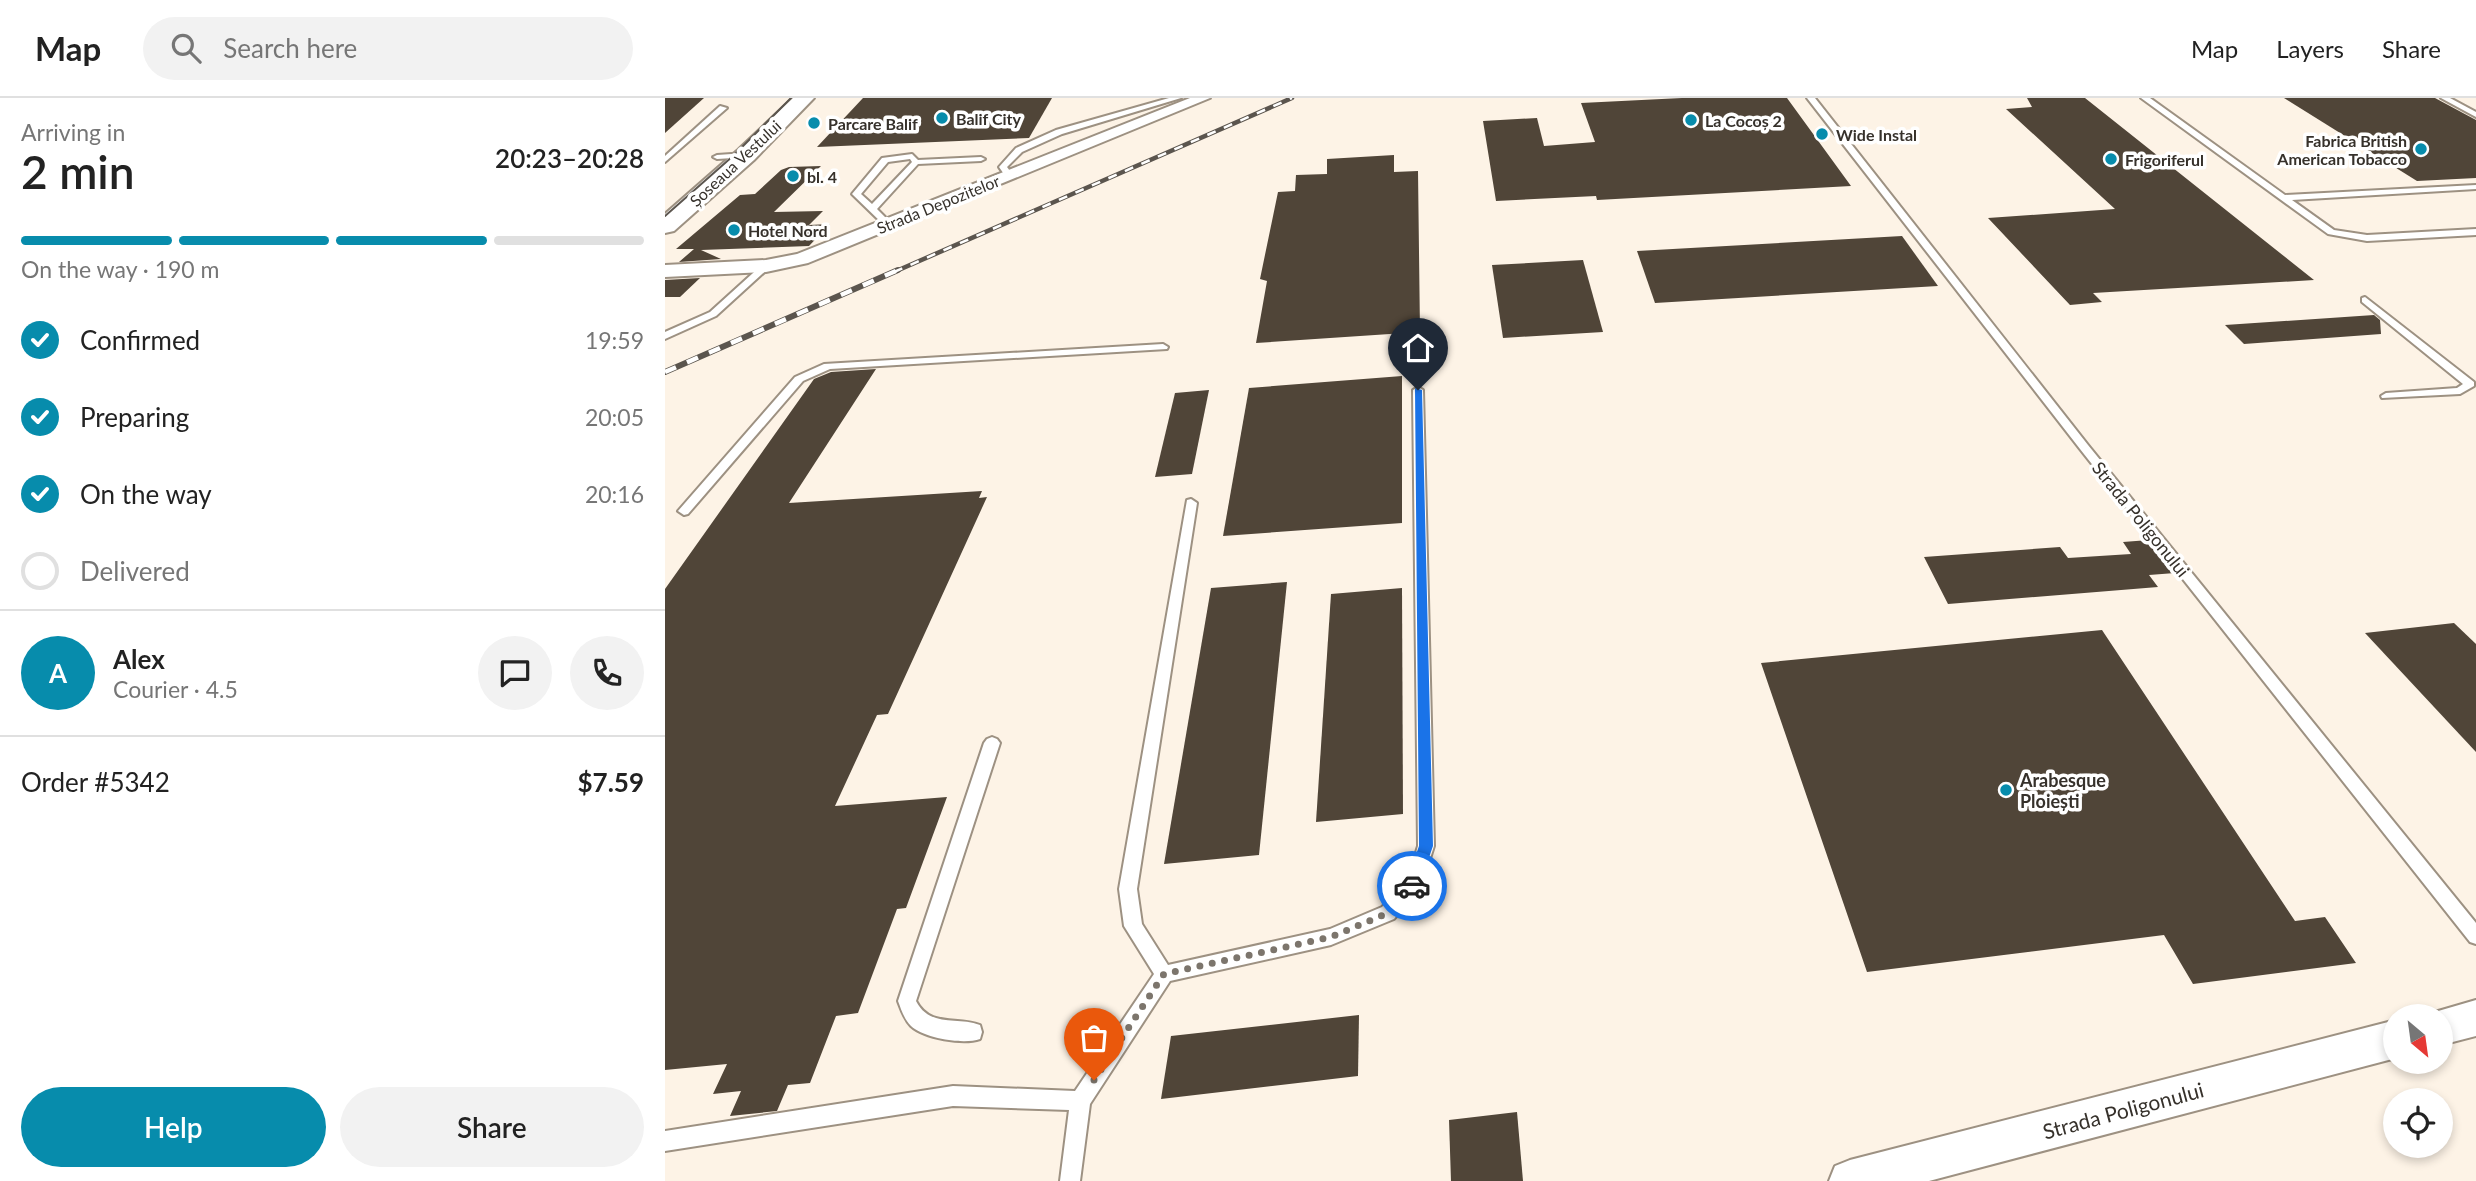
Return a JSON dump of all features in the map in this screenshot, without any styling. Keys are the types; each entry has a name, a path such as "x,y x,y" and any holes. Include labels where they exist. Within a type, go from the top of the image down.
{"main road":[{"name":"Șoseaua Vestului","path":"665,203 776,98"},
{"name":"Șoseaua Vestului","path":"665,226 746,155 804,98"}],"street":[{"name":"Strada Depozitelor","path":"665,271 767,266 802,259 1203,98"},
{"path":"2453,1024 2476,1018"},
{"name":"Strada Poligonului","path":"1850,1181 2383,1042"}],"lane":[{"path":"1009,175 1003,167 1019,149 1059,131 1177,98"},
{"name":"Strada Poligonului","path":"1811,98 2084,447 2476,936"},
{"path":"2145,98 2323,228 2342,236 2367,238 2476,232"},
{"path":"2445,98 2476,115"},
{"path":"665,160 723,108"},
{"path":"717,156 746,155"},
{"path":"888,224 856,194 885,160 912,156 916,162"},
{"path":"872,209 916,162 981,159"},
{"path":"2281,198 2476,187"},
{"path":"665,336 713,314 767,266"},
{"path":"2365,300 2470,384 2460,391 2386,396"},
{"path":"684,511 799,379 810,372 842,365 1163,347"},
{"path":"1070,1181 1080,1101 1164,974 1331,937 1388,913 1415,882 1426,846 1418,390"},
{"path":"1164,974 1133,926 1128,889 1191,503"},
{"path":"973,1032 927,1027 912,1017 907,1001 992,743"},
{"path":"665,1140 953,1096 1080,1101"}],"building":[{"path":"665,98 704,98 665,133"},
{"name":"Balif City","path":"863,98 1052,98 1029,138 817,147"},
{"path":"1682,98 1787,98 1851,186 1597,200 1596,196 1496,201 1483,121 1537,118 1544,146 1595,142 1581,103"},
{"name":"Frigoriferul","path":"2027,98 2085,98 2314,280 2093,293 2102,302 2070,305 1988,218 2115,209 2006,109 2032,107"},
{"name":"Fabrica British American Tobacco","path":"2284,98 2435,98 2476,120 2476,178 2417,181"},
{"path":"1394,155 1394,172 1418,171 1420,332 1256,343 1267,281 1260,279 1278,192 1295,191 1296,175 1327,174 1327,159"},
{"path":"821,166 774,212 823,211 809,225 830,224 809,246 701,250 721,259 679,262 694,249 676,249 740,195 755,194 781,170 789,167"},
{"path":"1902,236 1938,286 1655,303 1637,251"},
{"path":"1583,260 1603,332 1503,338 1492,265"},
{"path":"700,278 680,297 665,297 665,280"},
{"path":"2374,315 2380,320 2381,334 2244,344 2225,325"},
{"path":"876,369 789,503 982,491 979,498 987,497 888,714 877,715 835,806 947,797 906,908 897,909 858,1013 836,1016 810,1083 788,1085 777,1111 730,1116 741,1091 713,1094 727,1064 665,1070 665,589 814,379 831,372"},
{"path":"1402,376 1402,523 1223,536 1249,388"},
{"path":"1209,390 1192,474 1155,477 1175,393"},
{"path":"2149,540 2175,573 2149,575 2158,587 1948,604 1924,557 2060,547 2068,558 2131,554 2123,542"},
{"path":"1287,582 1259,855 1164,864 1211,588"},
{"path":"1402,588 1403,814 1316,822 1331,594"},
{"path":"2454,623 2476,644 2476,752 2365,633"},
{"name":"Arabesque Ploiești","path":"2102,630 2295,921 2325,917 2356,963 2193,984 2164,935 1867,972 1761,663"},
{"path":"1359,1015 1358,1076 1161,1099 1171,1036"},
{"path":"1517,1112 1523,1181 1451,1181 1449,1120"}],"tram line":[{"path":"665,216 733,156 791,98"}],"railway":[{"path":"894,272 1292,98"},
{"path":"665,372 898,270"}],"way so far":[{"path":"1094,1080 1164,974 1331,937 1388,913 1412,886"}],"place":[{"name":"Balif City","path":"942,118"},
{"name":"La Cocoș 2","path":"1691,120"},
{"name":"Parcare Balif","path":"814,123"},
{"name":"Wide Instal","path":"1822,134"},
{"name":"Fabrica British American Tobacco","path":"2421,149"},
{"name":"Frigoriferul","path":"2111,159"},
{"name":"bl. 4","path":"793,176"},
{"name":"Hotel Nord","path":"734,230"},
{"name":"Arabesque Ploiești","path":"2006,790"}],"route":[{"path":"1412,886 1426,846 1418,390"}]}
